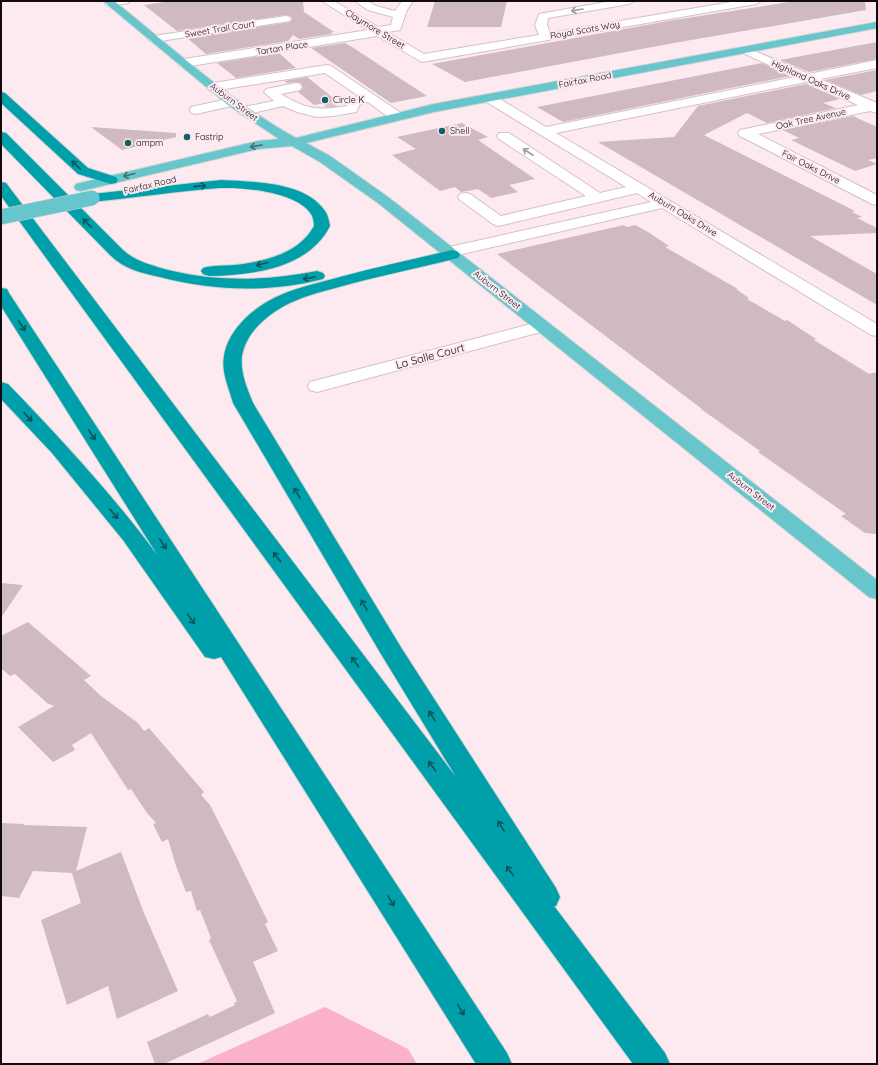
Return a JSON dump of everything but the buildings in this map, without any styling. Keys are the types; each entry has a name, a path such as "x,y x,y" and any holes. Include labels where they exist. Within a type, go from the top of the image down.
{"highway":[{"path":"1,96 84,171 111,180"},
{"path":"1,136 124,260 175,277 204,283 239,285 271,284 448,251"},
{"path":"92,198 221,184 264,187 291,193 308,202 320,213 322,226 314,239 300,250 277,260 248,268 228,271 196,272 167,268 145,262 108,244"},
{"path":"1,186 653,1064"},
{"path":"448,251 300,293 274,305 252,321 239,338 233,356 233,371 243,403 381,634 633,1037"},
{"path":"1,293 495,1064"},
{"path":"1,388 59,450 131,535 370,868"}],"main road":[{"name":"Auburn Street","path":"109,2 244,111 354,178 877,592"},
{"name":"Fairfax Road","path":"1,204 111,180 258,145 295,142 396,116 877,25"},
{"name":"Fairfax Road","path":"1,217 160,183 266,156 295,142"}],"street":[{"path":"109,2 124,1"},
{"name":"Claymore Street","path":"327,1 422,58"},
{"path":"360,1 372,8 399,15 403,2 372,8"},
{"path":"686,2 701,11"},
{"name":"Royal Scots Way","path":"422,58 752,2"},
{"path":"546,37 541,25 631,5"},
{"name":"Tartan Place","path":"184,63 396,28 399,15"},
{"name":"Sweet Trail Court","path":"154,39 286,19"},
{"name":"Highland Oaks Drive","path":"745,50 875,107"},
{"path":"598,198 504,136 542,130 877,64"},
{"path":"213,87 327,69 396,116"},
{"path":"328,82 342,79"},
{"path":"254,81 296,109 317,109 320,114 351,109 354,106 345,104 370,98"},
{"path":"270,92 306,85"},
{"name":"Auburn Oaks Drive","path":"489,98 877,331"},
{"path":"196,110 232,102"},
{"path":"244,111 285,102"},
{"name":"Oak Tree Avenue","path":"745,133 875,107"},
{"name":"Fair Oaks Drive","path":"745,133 877,201"},
{"path":"465,197 498,221 638,188"},
{"path":"448,251 664,203"},
{"name":"La Salle Court","path":"317,386 542,326"}],"shaded area":[{"path":"325,1007 408,1049 417,1064 197,1064"}],"tunnel":[{"path":"325,109 343,106"}],"place":[{"name":"Circle K","path":"325,100"},
{"name":"Shell","path":"442,131"},
{"name":"Fastrip","path":"187,137"},
{"name":"ampm","path":"128,143"}]}
